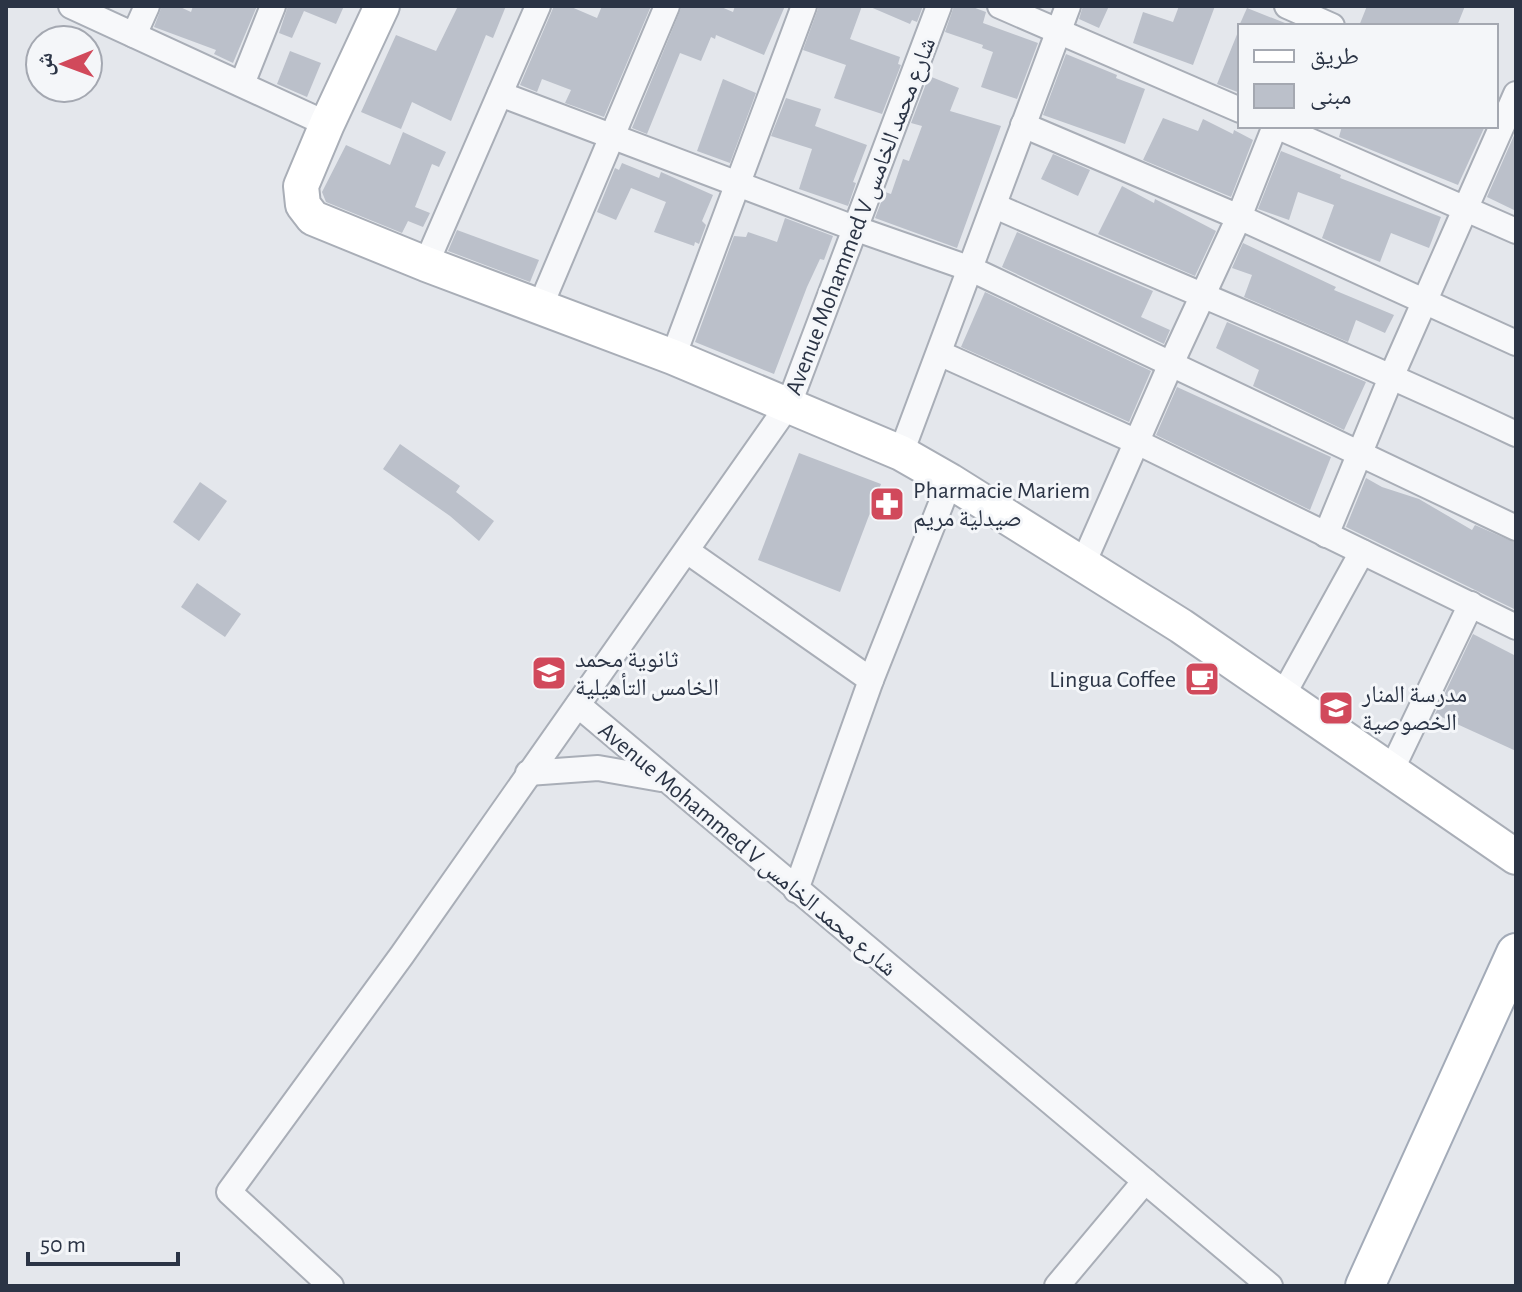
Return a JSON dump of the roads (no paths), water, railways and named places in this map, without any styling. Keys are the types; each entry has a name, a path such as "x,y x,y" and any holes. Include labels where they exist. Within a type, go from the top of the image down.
{"main road":[{"path":"1365,1286 1516,953"}],"street":[{"path":"71,6 327,124"},
{"path":"134,35 147,6"},
{"path":"242,84 273,6"},
{"path":"382,6 301,186 307,212 321,223 673,357 901,453 1181,626 1516,857"},
{"path":"426,264 538,6"},
{"path":"540,307 667,6"},
{"path":"673,357 804,6"},
{"name":"Avenue Mohammed V شارع محمد الخامس","path":"939,6 789,404 578,705 1270,1286"},
{"path":"1000,6 1238,109"},
{"path":"901,453 1068,6"},
{"path":"1287,6 1322,19"},
{"path":"500,94 971,269 1516,528"},
{"path":"1498,124 1508,98"},
{"path":"1023,125 1239,217 1516,343"},
{"path":"1082,566 1239,217 1275,128"},
{"path":"1280,128 1516,231"},
{"path":"1326,535 1465,210 1496,128"},
{"path":"995,206 1392,375 1516,434"},
{"path":"939,353 1137,442 1516,627"},
{"path":"796,890 871,680 950,481"},
{"path":"687,551 871,680"},
{"path":"1283,695 1362,552"},
{"path":"1390,773 1471,604"},
{"path":"331,1286 229,1192 402,955 578,705"},
{"path":"528,773 598,768 666,780"},
{"path":"1057,1286 1145,1181"}],"place":[{"name":"Pharmacie Mariem صيدلية مريم","path":"887,504"},
{"name":"ثانوية محمد الخامس التأهيلية","path":"549,673"},
{"name":"Lingua Coffee","path":"1202,679"},
{"name":"مدرسة المنار الخصوصية","path":"1336,708"}]}
